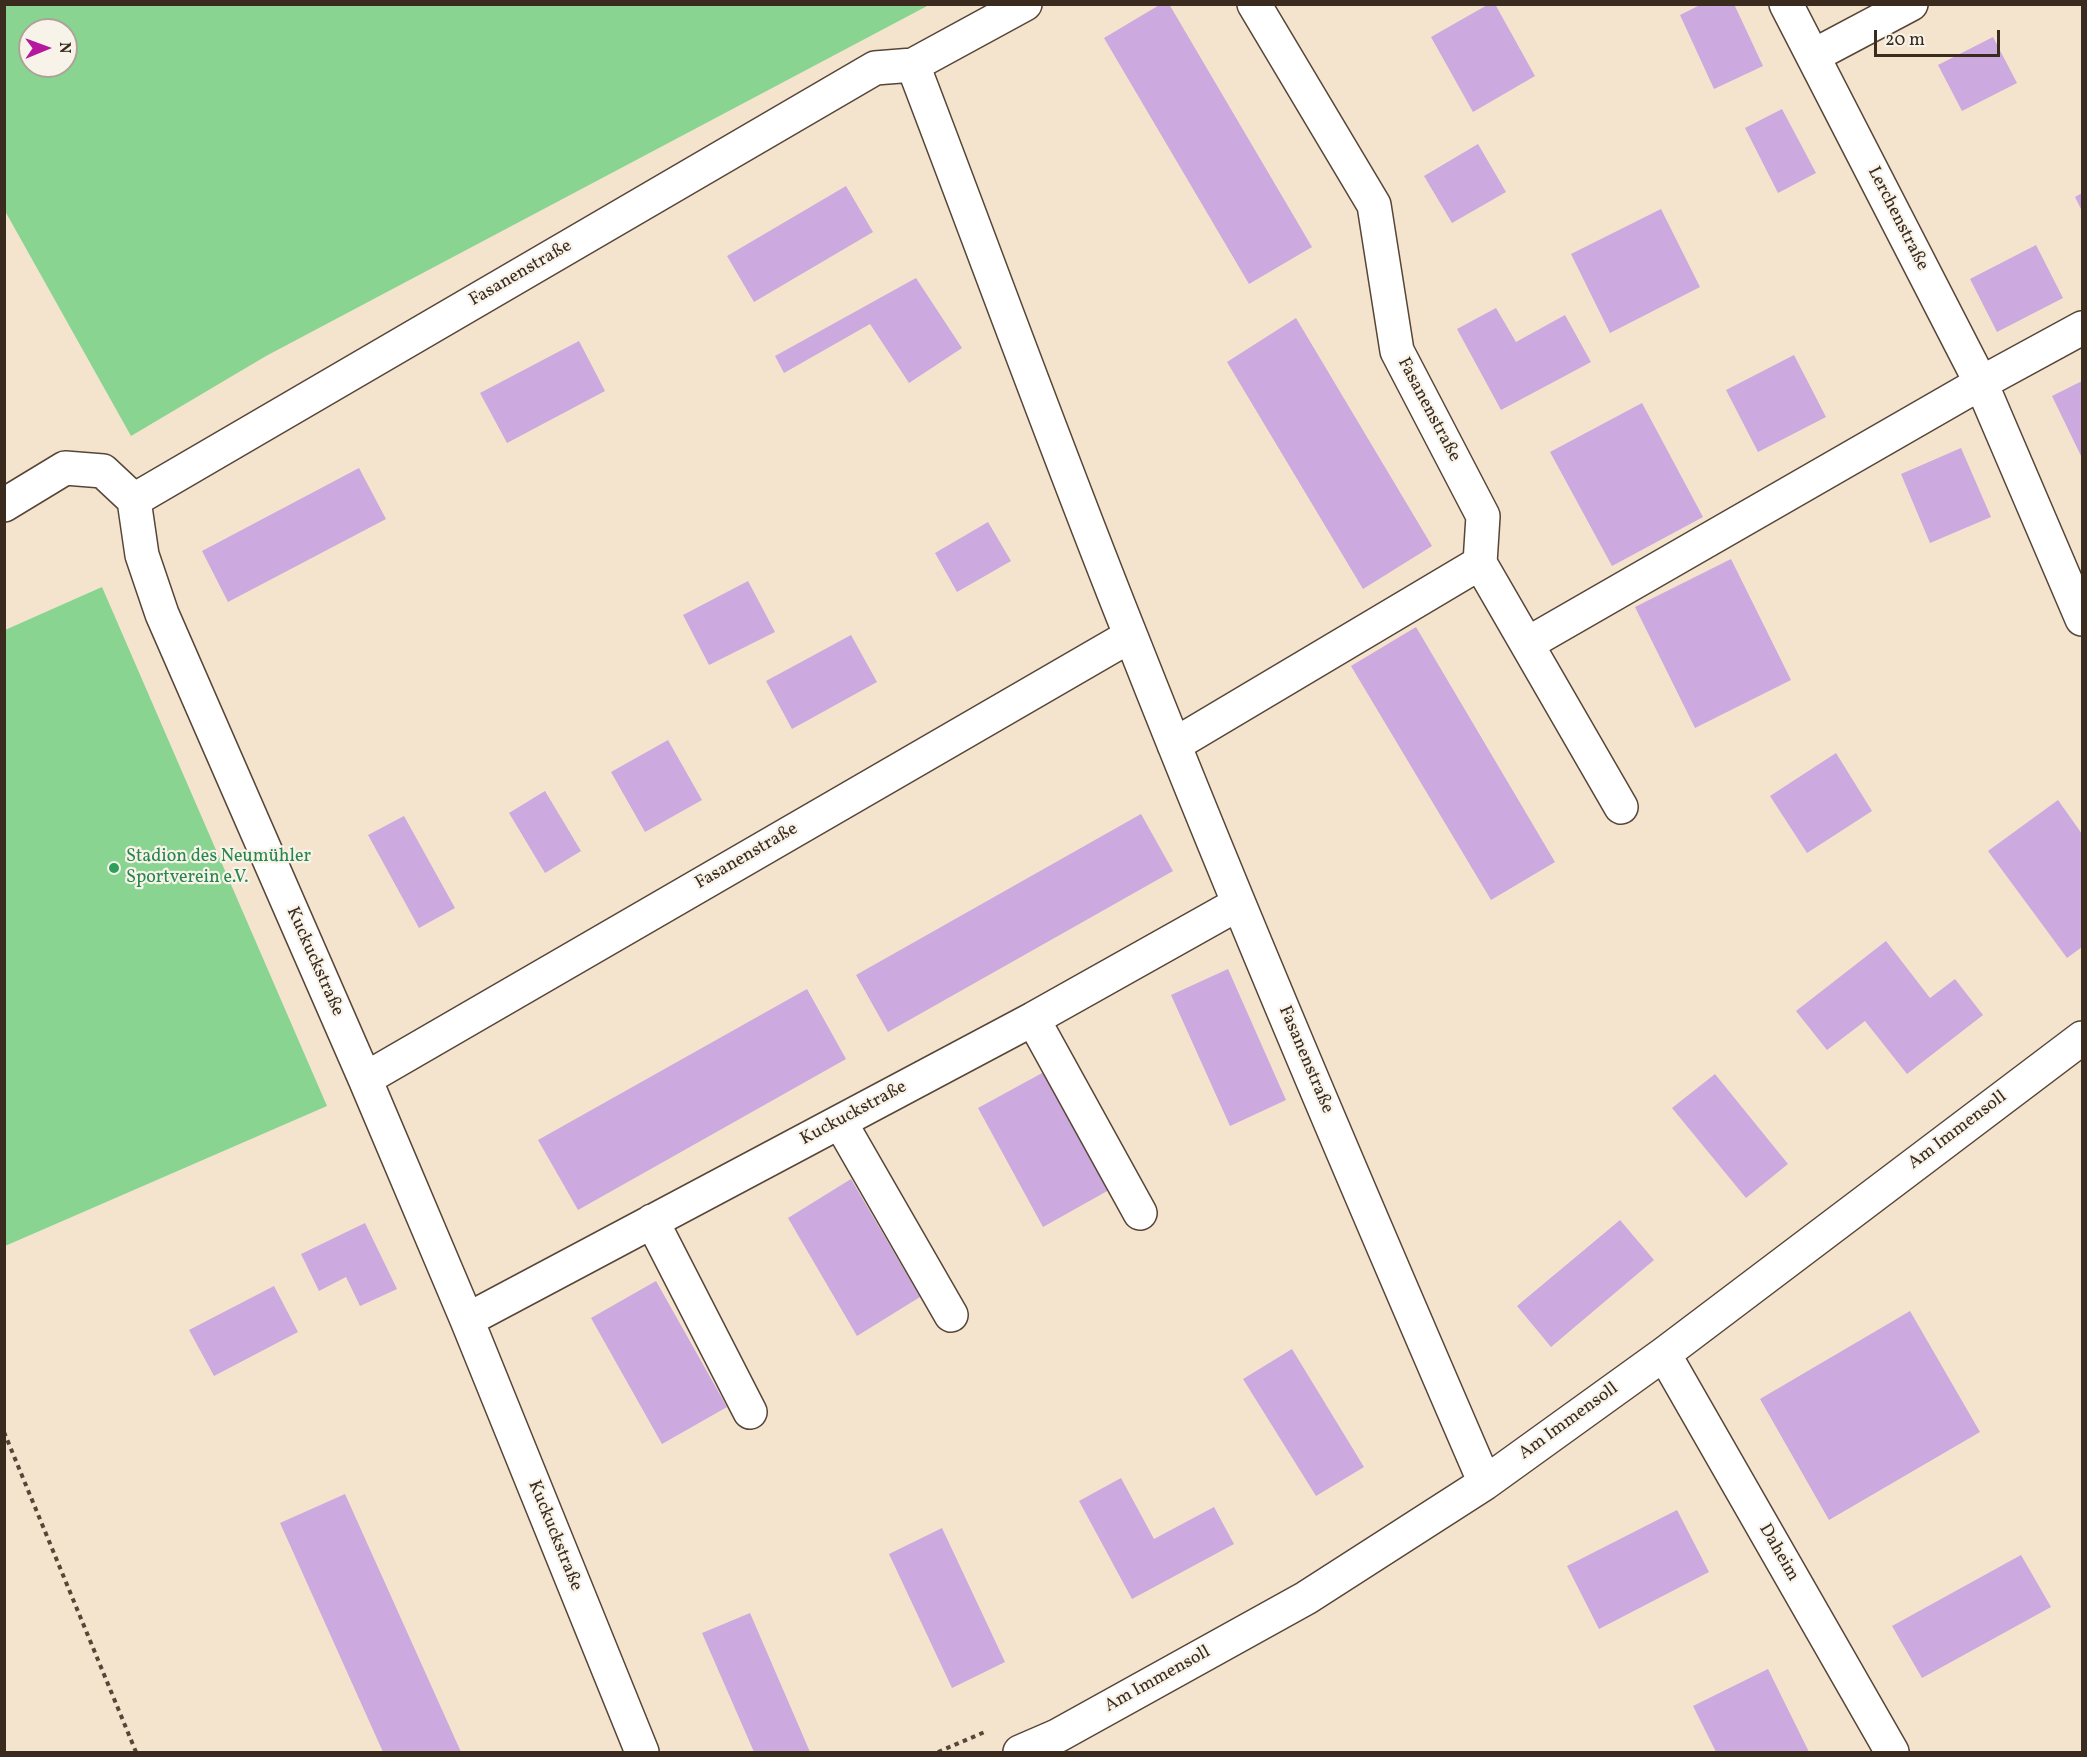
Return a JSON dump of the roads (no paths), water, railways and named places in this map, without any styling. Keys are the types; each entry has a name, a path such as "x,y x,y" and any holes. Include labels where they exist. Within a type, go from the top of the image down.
{"street":[{"name":"Fasanenstraße","path":"134,500 875,68 913,65 1025,4"},
{"name":"Fasanenstraße","path":"1254,4 1374,205 1397,351 1483,516 1480,563"},
{"name":"Lerchenstraße","path":"1786,4 1981,383 2082,619"},
{"path":"1813,56 1911,4"},
{"name":"Fasanenstraße","path":"913,65 1130,636 1238,904 1485,1483"},
{"path":"1527,644 1981,383 2082,328"},
{"path":"4,505 65,468 102,471 134,500"},
{"name":"Kuckuckstraße","path":"134,500 142,555 162,614 365,1079 467,1320 642,1752"},
{"path":"1174,745 1480,563 1622,807"},
{"name":"Fasanenstraße","path":"365,1079 1130,636"},
{"name":"Kuckuckstraße","path":"467,1320 1034,1019 1238,904"},
{"path":"1034,1019 1140,1214"},
{"name":"Am Immensoll","path":"1020,1752 1062,1744 1306,1598 1485,1483 1664,1354 2082,1038"},
{"path":"840,1122 951,1315"},
{"path":"652,1221 750,1412"},
{"name":"Daheim","path":"1664,1354 1892,1752"}],"place":[{"name":"Stadion des Neumühler Sportverein e.V.","path":"114,868"}]}
